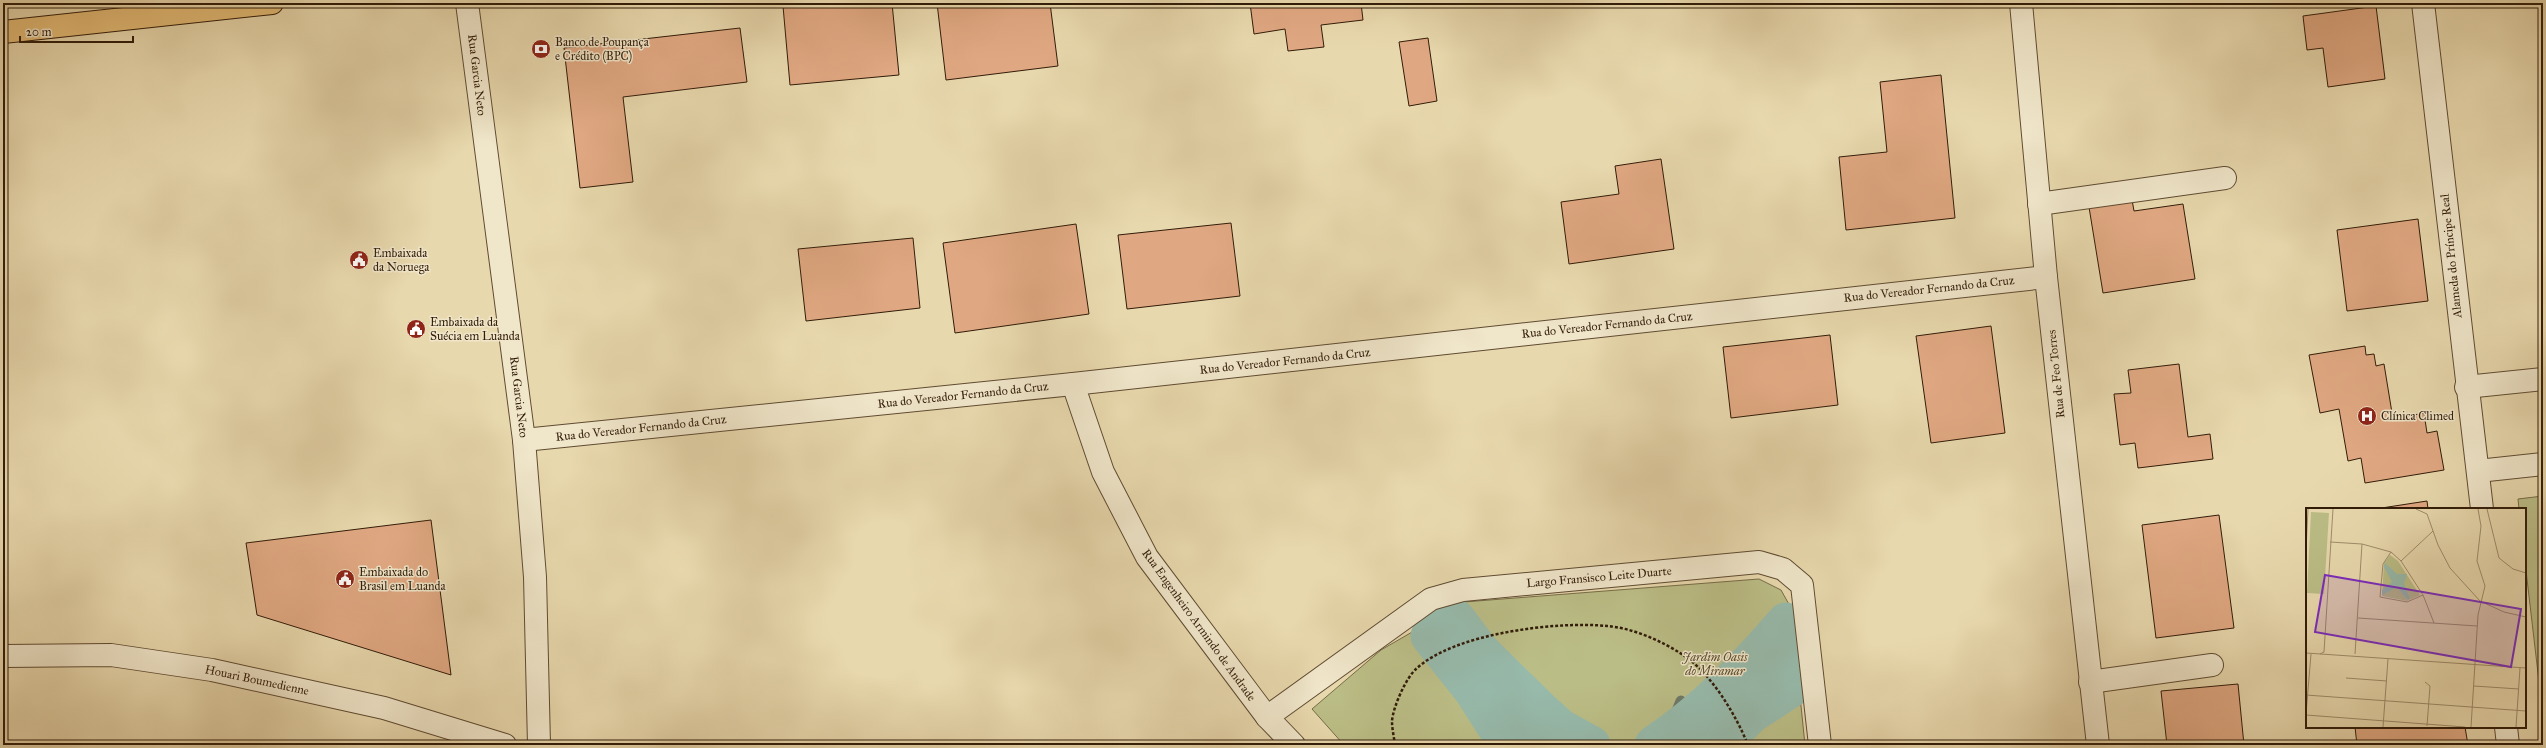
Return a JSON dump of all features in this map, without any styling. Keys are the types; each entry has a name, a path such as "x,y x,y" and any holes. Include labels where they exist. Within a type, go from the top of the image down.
{"main road":[{"path":"3,32 272,3"}],"street":[{"name":"Rua Garcia Neto","path":"467,3 524,440 535,577 539,745"},
{"name":"Rua de Feo Torres","path":"2021,3 2046,277 2098,745"},
{"name":"Alameda do Príncipe Real","path":"2423,3 2466,387 2482,508"},
{"path":"2039,204 2225,178"},
{"name":"Rua do Vereador Fernando da Cruz","path":"524,440 1073,384 2046,277"},
{"path":"2466,387 2543,378"},
{"name":"Rua Engenheiro Armindo de Andrade","path":"1073,384 1103,472 1147,557 1267,717 1294,745"},
{"path":"2478,471 2543,464"},
{"name":"Largo Fransisco Leite Duarte","path":"1267,717 1431,599 1463,590 1759,562 1783,569 1802,585 1820,745"},
{"name":"Houari Boumedienne","path":"3,656 111,655 212,670 384,708 505,745"},
{"path":"2090,682 2212,665"},
{"path":"2506,728 2508,745"}],"path":[{"path":"1395,745 1392,720 1398,697 1415,670 1435,655 1483,636 1567,626 1608,626 1651,638 1685,656 1719,690 1742,729 1748,745"}],"green space":[{"path":"2543,496 2543,716 2526,571 2526,508 2519,508 2518,499"},
{"name":"Jardim Oasis do Miramar","path":"1759,579 1781,590 1791,608 1805,745 1344,745 1312,709 1381,650 1464,602"}],"water":[{"path":"1456,619 1480,651 1540,710 1560,728 1591,745 1508,745 1473,690 1430,636"},
{"path":"1786,622 1794,686 1751,714 1720,745 1654,745 1691,718 1708,703 1740,672"}],"building":[{"path":"821,3 892,3 899,75 790,85 783,6"},
{"path":"937,3 1050,3 1058,66 946,80"},
{"path":"1250,3 1361,3 1363,20 1321,25 1324,47 1288,51 1285,29 1254,34"},
{"path":"2376,6 2385,79 2328,87 2323,48 2307,50 2303,16"},
{"path":"740,28 747,82 623,97 633,182 580,188 564,48"},
{"path":"1428,38 1437,101 1409,106 1399,42"},
{"path":"1941,75 1955,218 1846,230 1839,157 1887,152 1880,82"},
{"path":"1661,159 1674,249 1569,264 1561,202 1619,194 1615,166"},
{"path":"2131,194 2134,211 2183,204 2195,279 2103,293 2088,201"},
{"path":"2418,219 2428,301 2347,311 2337,230"},
{"path":"1231,223 1240,296 1127,309 1118,235"},
{"path":"1076,224 1089,314 955,333 943,243"},
{"path":"913,238 920,308 806,321 798,249"},
{"path":"1991,326 2005,433 1931,443 1916,336"},
{"path":"1830,335 1838,405 1731,418 1723,347"},
{"name":"Clínica Climed","path":"2365,346 2366,355 2374,354 2376,366 2384,364 2393,419 2424,413 2427,433 2437,431 2444,470 2365,483 2361,458 2348,461 2339,409 2320,413 2309,355"},
{"path":"2179,364 2188,437 2210,434 2213,459 2138,468 2135,443 2120,445 2114,394 2131,393 2128,370"},
{"path":"2427,501 2428,508 2382,508"},
{"path":"2219,515 2234,628 2156,638 2142,525"},
{"name":"Embaixada do Brasil em Luanda","path":"431,520 451,675 257,615 246,543"},
{"path":"2238,684 2244,745 2167,745 2161,691"},
{"path":"2355,728 2465,728 2468,745 2357,745"}],"waterway":[{"path":"1508,745 1473,690 1430,636 1456,619 1480,651 1540,710 1560,728 1591,745"},
{"path":"1654,745 1673,732 1708,703 1740,672 1786,622 1794,686 1751,714 1720,745"},
{"path":"1663,745 1681,701"},
{"path":"1488,729 1508,745"}],"place":[{"name":"Banco de Poupança e Crédito (BPC)","path":"541,49"},
{"name":"Embaixada da Noruega","path":"359,260"},
{"name":"Embaixada da Suécia em Luanda","path":"416,329"},
{"name":"Clínica Climed","path":"2367,416"},
{"name":"Embaixada do Brasil em Luanda","path":"345,579"}]}
